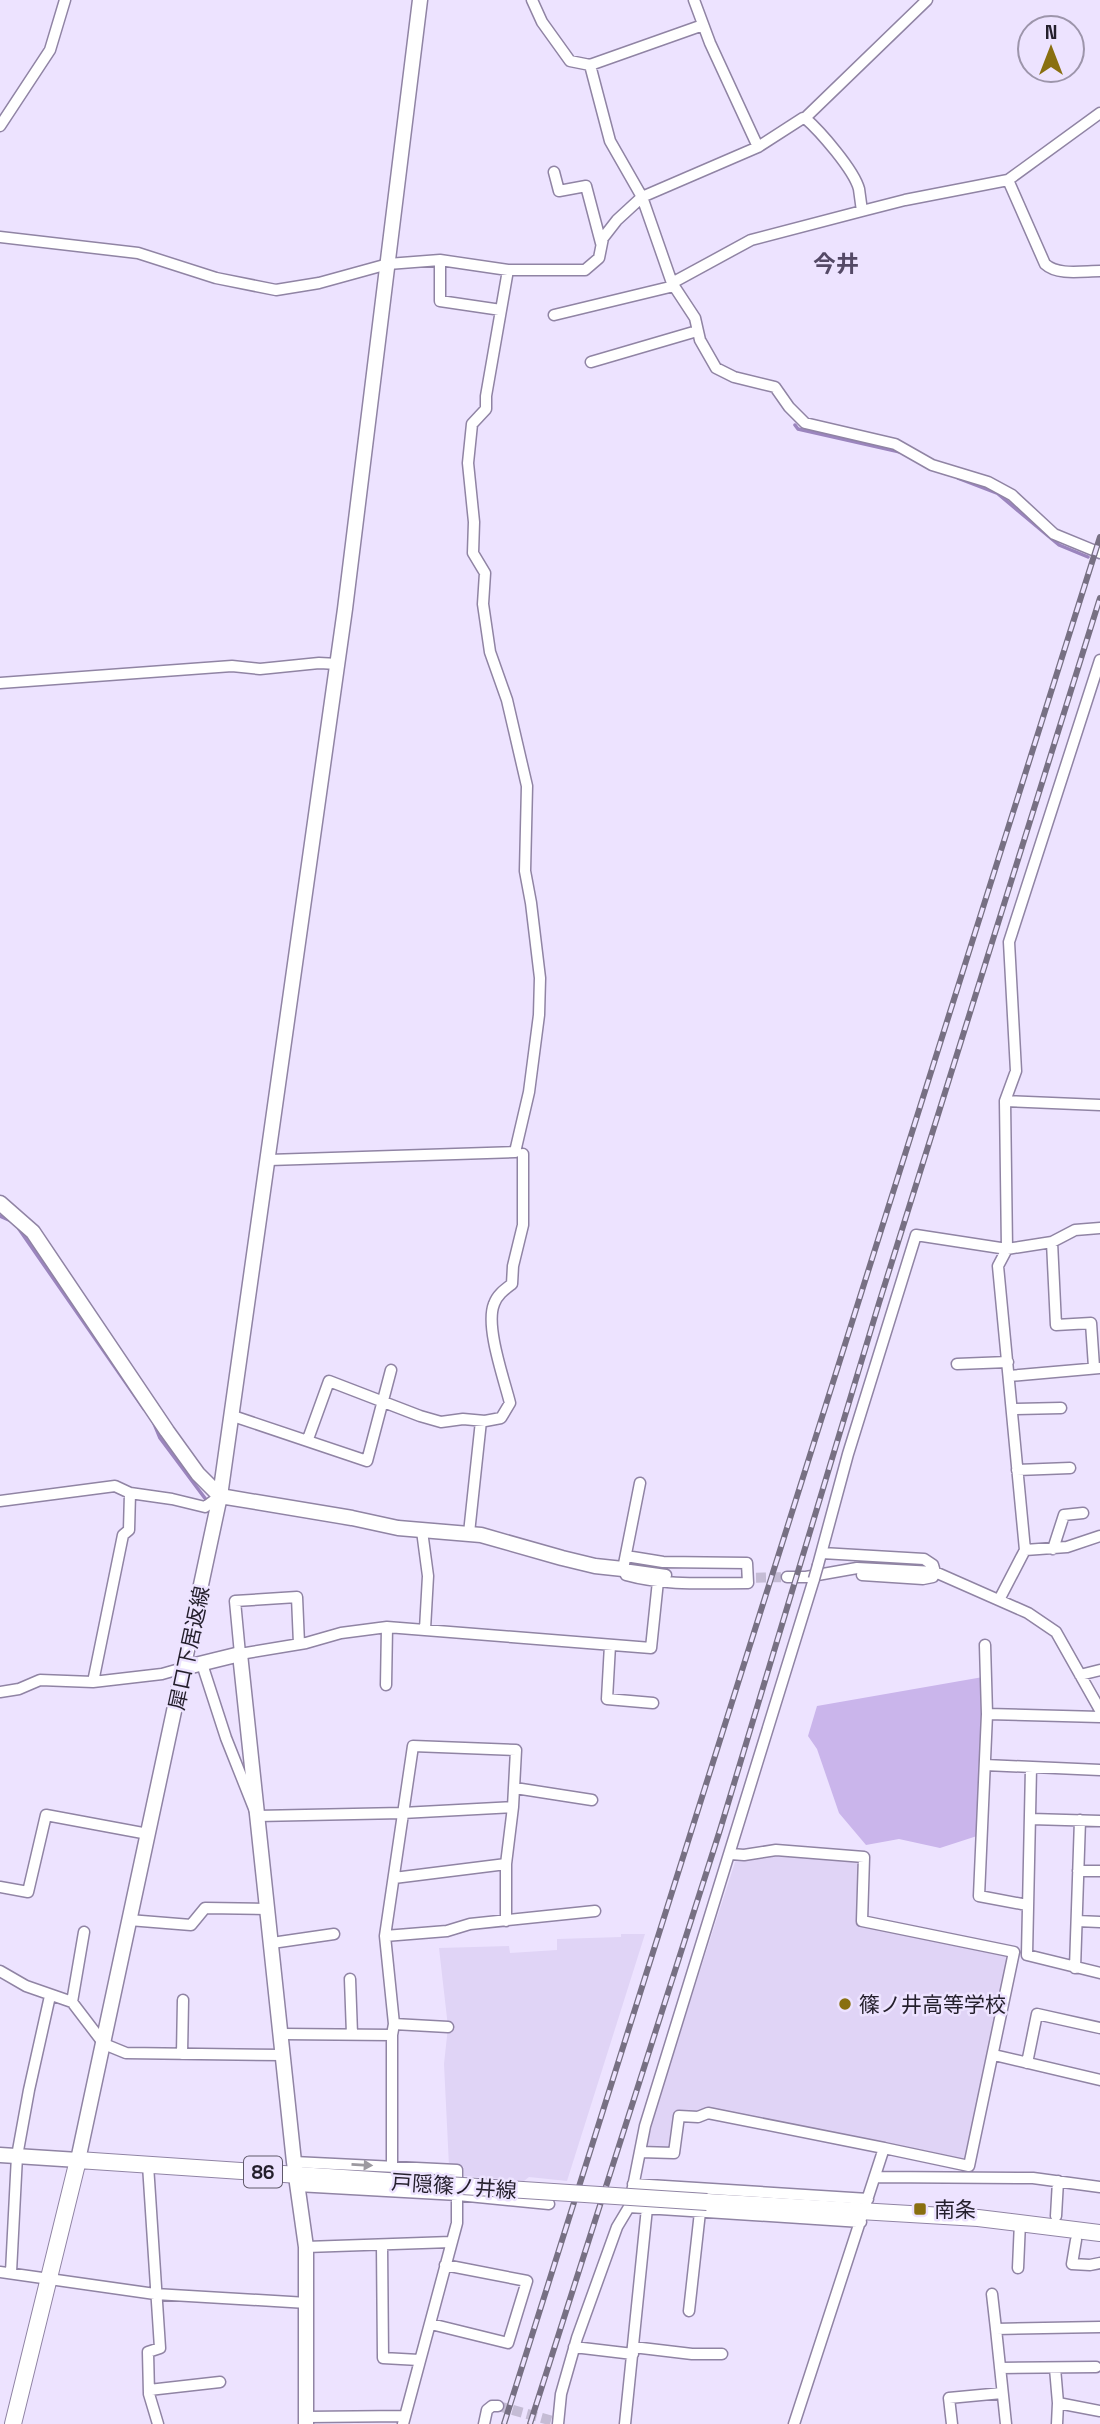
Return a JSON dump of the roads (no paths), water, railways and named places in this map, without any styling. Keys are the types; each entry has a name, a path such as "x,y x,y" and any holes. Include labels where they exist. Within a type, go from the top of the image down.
{"main road":[{"name":"戸隠篠ノ井線","path":"78,2160 295,2174 452,2190 704,2207 864,2211 1020,2222 1100,2233"},
{"path":"13,2424 78,2160"}],"street":[{"path":"0,126 50,50 65,0"},
{"name":"犀口下居返線","path":"78,2160 212,1543 233,1416 245,1312 269,1160 338,664 421,0"},
{"path":"532,0 542,22 570,61 590,65 703,25"},
{"path":"694,0 758,147"},
{"path":"0,236 138,253 216,278 276,290 319,283 388,264 440,260 508,270 585,271 599,258 603,238 617,220 642,197 758,147 805,118 927,0"},
{"path":"590,65 610,141 642,197 673,284 695,318 696,331 716,368 734,377 775,387 805,423 895,444 932,465 988,482 1012,495 1055,534 1100,553"},
{"path":"554,315 673,284 751,240 905,200 1008,180 1100,113"},
{"path":"805,118 818,130 851,174 858,187 862,211"},
{"path":"554,172 559,191 586,186 601,244"},
{"path":"1008,180 1045,264 1056,270 1100,271"},
{"path":"440,260 440,301 501,310"},
{"path":"269,1160 514,1152 533,1069 540,978 525,871 527,786 508,700 490,652 482,604 485,573 473,553 474,522 468,463 472,424 486,409 508,270"},
{"path":"592,362 696,331"},
{"path":"999,1600 1025,1550 998,1266 1007,1249 1005,1101 1016,1071 1009,942 1100,660"},
{"path":"0,683 220,667 260,669 319,663 338,664"},
{"path":"1005,1101 1100,1105"},
{"path":"308,1439 329,1381 441,1422 501,1418 510,1403 492,1328 492,1307 499,1293 512,1284 513,1266 523,1225 523,1154"},
{"path":"0,1203 33,1232 167,1432 198,1474 220,1496 422,1531 469,1533 581,1563 625,1562 747,1563 748,1583 659,1581 626,1575 625,1562 640,1483"},
{"path":"558,2424 561,2394 574,2347 614,2234 629,2207 645,2126 731,1854 822,1553 848,1454 916,1236 1007,1249 1052,1242 1075,1230 1100,1228"},
{"path":"1009,1376 1097,1367 1091,1323 1056,1325 1052,1242"},
{"path":"957,1364 1008,1362"},
{"path":"233,1416 367,1461 391,1370"},
{"path":"1012,1409 1061,1408"},
{"path":"469,1533 481,1421"},
{"path":"1017,1470 1070,1468"},
{"path":"0,1501 116,1486 130,1493 205,1507 220,1496"},
{"path":"93,1682 123,1535 129,1530 130,1493"},
{"path":"1053,1549 1064,1515 1083,1513"},
{"path":"422,1531 428,1576 425,1629"},
{"path":"1025,1550 1053,1549 1079,1544 1100,1536"},
{"path":"813,1581 852,1575 923,1579 933,1577 935,1572 933,1565 924,1559 822,1553"},
{"path":"625,1562 680,1576 741,1578"},
{"path":"787,1577 806,1577 857,1568 935,1572 1028,1613 1056,1632 1100,1710"},
{"path":"0,1692 19,1689 40,1680 93,1682 162,1674 221,1657 299,1644 341,1633 387,1628 651,1647 659,1581"},
{"path":"295,2174 392,2167 457,2170 452,2190 457,2223 404,2420 306,2420 306,2247 295,2174 235,1601 296,1597 299,1644"},
{"path":"386,1685 387,1628"},
{"path":"610,1645 607,1699 653,1703"},
{"path":"985,1645 987,1714 979,1896 1027,1905"},
{"path":"202,1664 226,1738 257,1816"},
{"path":"1080,1675 1100,1670"},
{"path":"987,1714 1100,1717"},
{"path":"392,2167 393,2029 386,1936 413,1746 516,1750 515,1788 506,1864 506,1921"},
{"path":"985,1765 1100,1770"},
{"path":"1031,1768 1027,1955 1100,1973"},
{"path":"515,1788 592,1800"},
{"path":"257,1816 513,1807"},
{"path":"0,1887 27,1892 46,1815 148,1834"},
{"path":"1031,1819 1100,1821"},
{"path":"1075,1968 1080,1821"},
{"path":"731,1854 744,1855 776,1850 864,1857 862,1921 1014,1952 969,2171"},
{"path":"394,1878 506,1864"},
{"path":"1078,1871 1100,1871"},
{"path":"130,1920 191,1925 205,1908 268,1909"},
{"path":"386,1936 447,1931 470,1924 595,1911"},
{"path":"1077,1921 1100,1922"},
{"path":"72,2002 84,1932"},
{"path":"272,1943 334,1934"},
{"path":"70,1942 81,1948"},
{"path":"0,1971 26,1986 72,2002 104,2045 126,2053 283,2055"},
{"path":"350,1979 352,2034"},
{"path":"50,1996 17,2156 6,2272 155,2294 307,2304"},
{"path":"182,2054 183,2000"},
{"path":"1027,2063 1037,2014 1100,2028"},
{"path":"282,2034 352,2034 448,2027"},
{"path":"993,2055 1100,2080"},
{"path":"640,2152 674,2153 679,2116 698,2117 708,2113 884,2148 969,2171 1100,2187"},
{"path":"794,2424 884,2148"},
{"path":"0,2155 78,2160"},
{"path":"148,2165 160,2348 148,2352 149,2390 158,2424"},
{"path":"875,2177 969,2171"},
{"path":"1056,2216 1058,2180"},
{"path":"633,2184 864,2211"},
{"path":"452,2190 549,2204"},
{"path":"629,2207 704,2207 689,2311"},
{"path":"625,2424 647,2208"},
{"path":"1018,2268 1020,2222"},
{"path":"1076,2240 1072,2264 1100,2263"},
{"path":"306,2247 451,2242"},
{"path":"382,2245 383,2358 419,2360"},
{"path":"431,2324 508,2343 527,2281 445,2265"},
{"path":"992,2294 1006,2424"},
{"path":"996,2329 1100,2327"},
{"path":"574,2347 722,2354"},
{"path":"1000,2368 1096,2367"},
{"path":"1055,2368 1057,2424"},
{"path":"149,2390 220,2382"},
{"path":"952,2424 949,2398 1002,2393"},
{"path":"1058,2403 1100,2411"},
{"path":"484,2424 487,2410 498,2406"}],"waterway":[{"path":"795,425 798,429 900,452"},
{"path":"958,478 997,493 1059,545 1088,557"},
{"path":"0,1216 11,1221"},
{"path":"19,1229 144,1409"},
{"path":"153,1421 160,1438 207,1501"}],"tunnel":[{"path":"741,1578 787,1577"},
{"path":"498,2406 553,2421 553,2424"}],"railway":[{"path":"504,2424 1100,537"},
{"path":"530,2424 720,1830 879,1303 1100,598"}],"place":[{"name":"篠ノ井高等学校","path":"845,2004"},
{"name":"南条","path":"920,2209"}],"district":[{"name":"今井","path":"836,264"}]}
